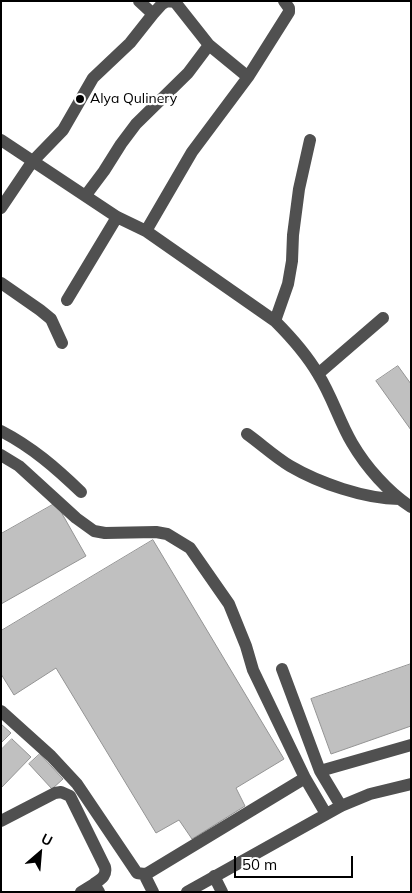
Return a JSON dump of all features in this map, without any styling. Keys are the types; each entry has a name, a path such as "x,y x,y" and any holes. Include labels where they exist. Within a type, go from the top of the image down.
{"street":[{"path":"139,1 153,14"},
{"path":"1,208 32,162 63,130 93,78 130,43 153,14 167,1 174,2 209,45 248,77"},
{"path":"146,231 192,152 248,77 289,12 289,8 284,1"},
{"path":"86,196 136,124 188,73 209,45"},
{"path":"1,140 117,217 146,231 275,321 289,335 318,374 352,443 371,470 399,499 411,507"},
{"path":"275,321 288,284 299,189 310,140"},
{"path":"67,300 117,217"},
{"path":"1,283 51,319 62,343"},
{"path":"318,374 383,318"},
{"path":"1,431 20,441 48,461 80,492"},
{"path":"247,434 290,466 314,478 376,498 399,499"},
{"path":"1,455 19,466 76,518 94,531 156,532 167,534 190,548 229,604 246,646 253,670 305,778 326,814"},
{"path":"282,668 320,771 340,806"},
{"path":"1,711 51,756 77,784 137,873 144,874 305,778"},
{"path":"320,771 411,745"},
{"path":"187,892 340,806 370,794 411,784"},
{"path":"1,821 55,793 61,792 70,796 106,871 96,888 81,892"},
{"path":"144,874 153,892"},
{"path":"214,876 222,892"}],"building":[{"path":"398,366 411,384 411,430 376,381"},
{"path":"56,503 86,556 1,604 1,534"},
{"path":"153,540 284,759 236,788 245,806 192,839 179,820 156,833 56,668 14,695 1,674 1,631"},
{"path":"411,664 411,726 331,754 311,699"},
{"path":"1,724 11,733 1,743"},
{"path":"12,739 31,757 1,788 1,750"},
{"path":"40,754 63,779 52,789 29,764"}],"place":[{"name":"Alya Qulinery","path":"80,99"}]}
